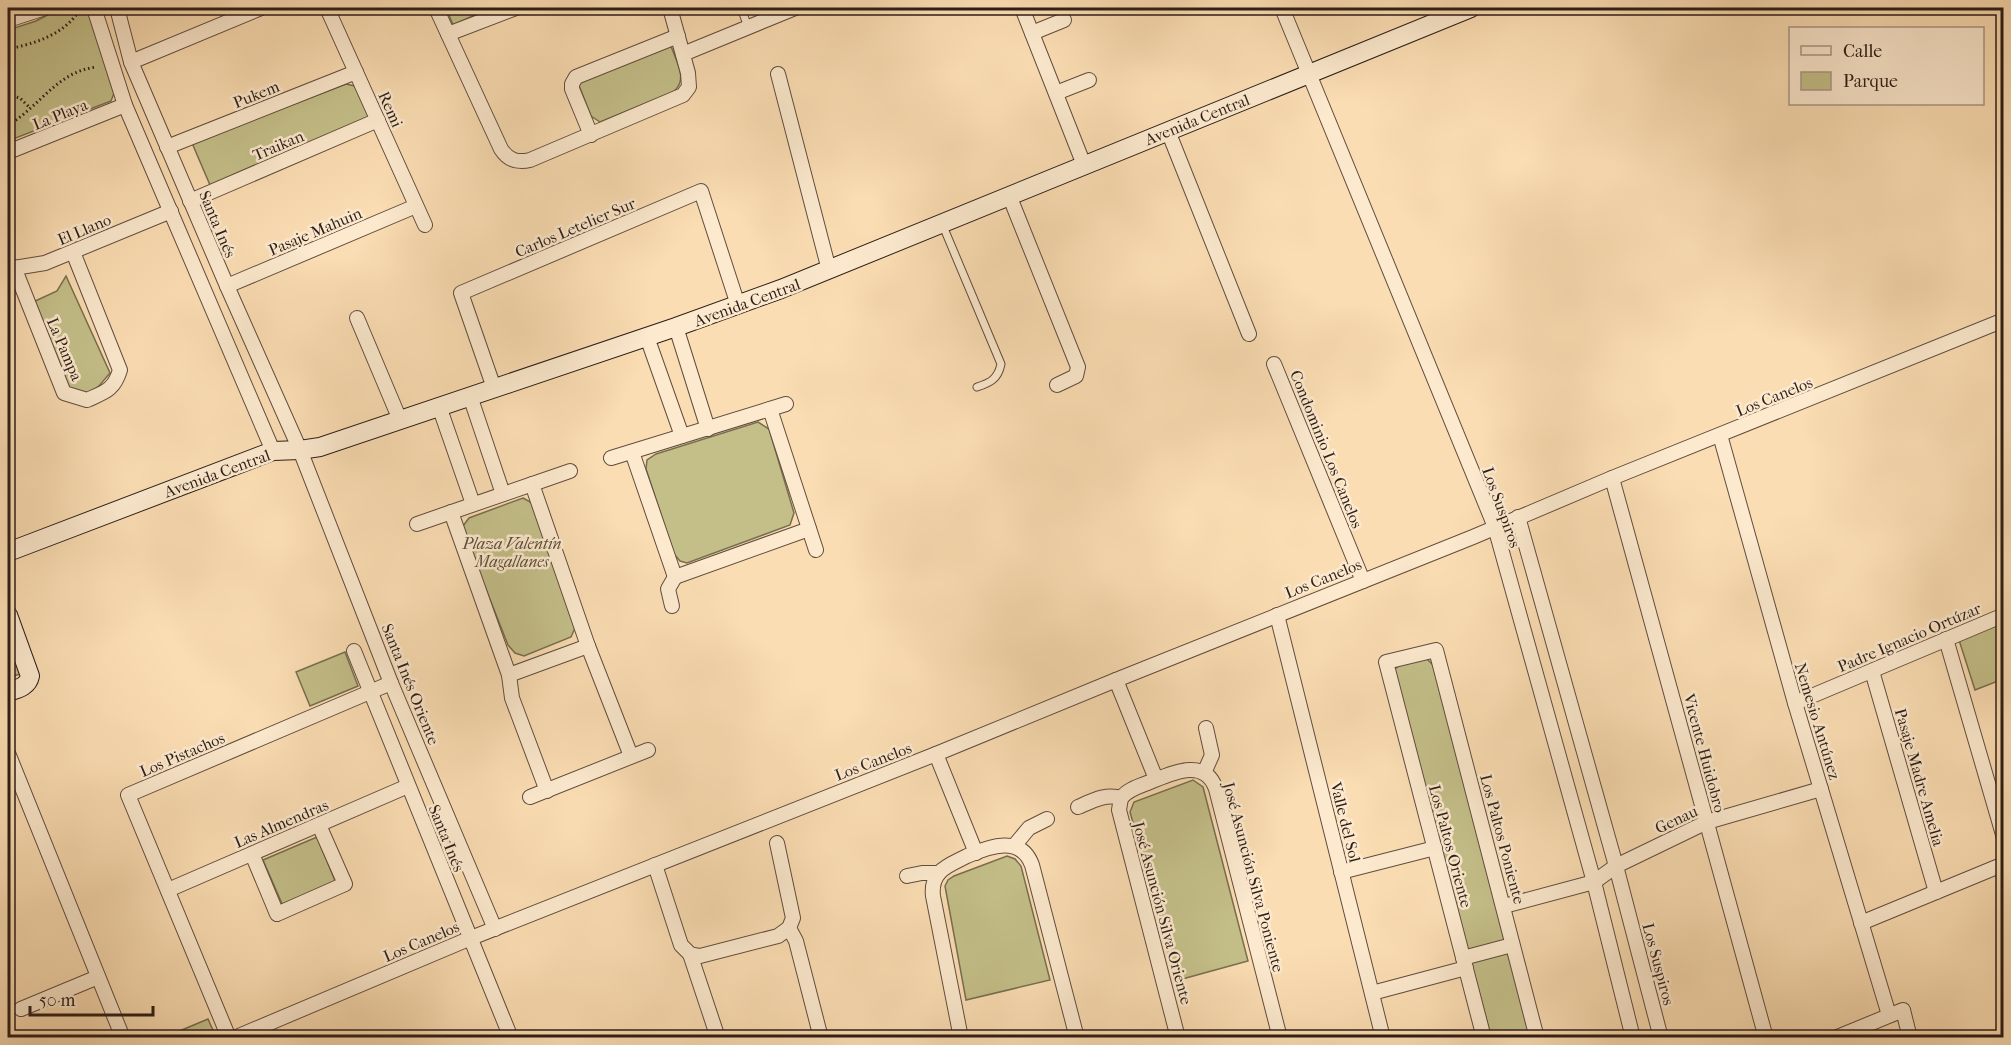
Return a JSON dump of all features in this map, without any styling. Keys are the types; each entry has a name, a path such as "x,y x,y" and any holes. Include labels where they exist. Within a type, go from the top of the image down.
{"street":[{"path":"8,20 45,8"},
{"path":"94,8 125,105 273,451"},
{"name":"Santa Inés","path":"117,8 131,62 300,450"},
{"path":"131,62 261,8"},
{"name":"Remi","path":"327,8 425,225"},
{"path":"436,8 501,149 509,158 520,162 591,135 687,91 690,80 670,8"},
{"path":"448,34 516,8"},
{"path":"683,54 795,8"},
{"path":"1022,8 1084,165"},
{"name":"Los Suspiros","path":"1282,8 1495,527 1594,882 1633,1038"},
{"name":"Avenida Central","path":"8,552 273,451 320,447 738,305 1471,8"},
{"path":"1032,33 1064,20"},
{"path":"591,135 572,89 576,77 678,36"},
{"name":"Pukem","path":"167,147 356,72"},
{"path":"778,74 829,270"},
{"path":"1056,93 1089,80"},
{"name":"La Playa","path":"8,152 125,105"},
{"name":"Traikan","path":"190,201 378,120"},
{"path":"1168,131 1250,334"},
{"name":"Carlos Letelier Sur","path":"494,388 461,293 701,190 738,305"},
{"path":"1010,195 1078,367 1076,376 1057,385"},
{"name":"Pasaje Mahuin","path":"227,286 416,206"},
{"name":"El Llano","path":"11,268 45,263 171,211"},
{"name":"La Pampa","path":"11,268 64,393 87,400 110,389 120,369 73,252"},
{"path":"357,318 400,420"},
{"name":"Los Canelos","path":"234,1038 471,938 936,754 2004,320"},
{"path":"676,327 708,429"},
{"path":"647,337 682,436"},
{"name":"Condominio Los Canelos","path":"1274,364 1363,580"},
{"path":"470,396 503,494"},
{"path":"611,458 786,404"},
{"path":"439,406 473,504"},
{"path":"770,409 816,550"},
{"name":"Nemesio Antúnez","path":"1720,435 1795,703 1889,1015"},
{"name":"Santa Inés Oriente","path":"300,450 392,683 495,929"},
{"path":"632,452 675,577"},
{"path":"417,524 570,471"},
{"name":"Vicente Huidobro","path":"1612,478 1766,1038"},
{"path":"532,484 588,646 631,756"},
{"path":"451,512 509,675 512,698 547,790"},
{"name":"Los Suspiros","path":"1518,517 1616,866 1661,1038"},
{"path":"672,606 668,589 675,577 809,529"},
{"path":"8,615 30,676 24,686 8,692"},
{"name":"Valle del Sol","path":"1276,615 1383,1038"},
{"name":"Padre Ignacio Ortúzar","path":"1795,703 2004,615"},
{"path":"1946,639 2004,838"},
{"path":"509,675 588,646"},
{"name":"Los Paltos Poniente","path":"1386,662 1436,650 1537,1038"},
{"name":"Santa Inés","path":"354,651 369,693 471,938 505,1036"},
{"name":"Los Paltos Oriente","path":"1386,662 1484,1038"},
{"name":"Pasaje Madre Amelia","path":"1872,670 1936,892"},
{"path":"1116,680 1156,779"},
{"name":"Los Pistachos","path":"229,1038 128,795 392,683"},
{"name":"José Asunción Silva Poniente","path":"1206,728 1212,755 1204,773 1216,789 1280,1038"},
{"path":"530,797 648,750"},
{"path":"8,753 12,779 123,1038"},
{"path":"936,754 976,853"},
{"path":"1078,807 1105,796 1121,798 1129,791 1184,769 1204,773"},
{"name":"Las Almendras","path":"168,890 408,786"},
{"name":"Genau","path":"1594,882 1616,866 1707,822 1821,789"},
{"name":"José Asunción Silva Oriente","path":"1121,798 1119,810 1179,1038"},
{"path":"1014,846 1029,828 1047,819"},
{"path":"252,854 278,914 336,889 345,884 319,825"},
{"path":"690,954 700,956 778,936 789,928 793,918 777,843"},
{"path":"961,1038 933,896 933,884 939,873 950,865 1000,845 1014,846 1026,854 1032,866 1077,1038"},
{"path":"1341,872 1435,848"},
{"path":"1860,923 2004,864"},
{"path":"655,865 681,945 690,954 717,1038"},
{"path":"907,876 939,873"},
{"path":"1504,906 1594,882"},
{"path":"789,928 796,940 821,1038"},
{"path":"1372,993 1512,945"},
{"path":"21,1009 98,977"},
{"path":"1835,1038 1850,1035 1903,1010 1910,1038"}],"lane":[{"path":"741,8 748,27"},
{"path":"942,223 1000,364 999,374 993,381 977,387"}],"path":[{"path":"8,49 33,43 49,36 70,21 80,8"},
{"path":"8,125 30,108 46,91 70,75 94,67 112,66"},
{"path":"8,95 20,98 30,108"}],"green space":[{"path":"61,8 90,8 116,88 111,101 8,141 8,30 36,21"},
{"path":"446,8 486,8 486,10 453,25"},
{"path":"671,46 681,76 678,87 673,92 600,122 591,116 578,83"},
{"path":"346,84 355,86 369,116 365,122 210,185 192,143"},
{"path":"66,276 110,373 88,395 71,390 61,378 31,303 57,291"},
{"path":"758,422 769,429 794,513 790,525 687,563 680,561 674,554 646,469 647,460 656,454"},
{"name":"Plaza Valentín Magallanes","path":"523,498 532,503 575,628 571,637 524,656 515,653 508,645 463,526 469,518"},
{"path":"2003,622 2003,679 1975,690 1959,640"},
{"path":"8,638 20,674 8,678"},
{"path":"345,652 358,686 310,706 296,672"},
{"path":"1425,657 1435,667 1532,1037 1491,1037 1393,671 1403,662"},
{"path":"1193,780 1203,787 1248,961 1175,981 1163,928 1130,812 1134,802"},
{"path":"317,837 336,883 283,906 263,860"},
{"path":"1007,856 1015,859 1021,866 1050,980 966,1000 945,886 954,876"},
{"path":"208,1019 216,1037 179,1037 177,1032"}]}
